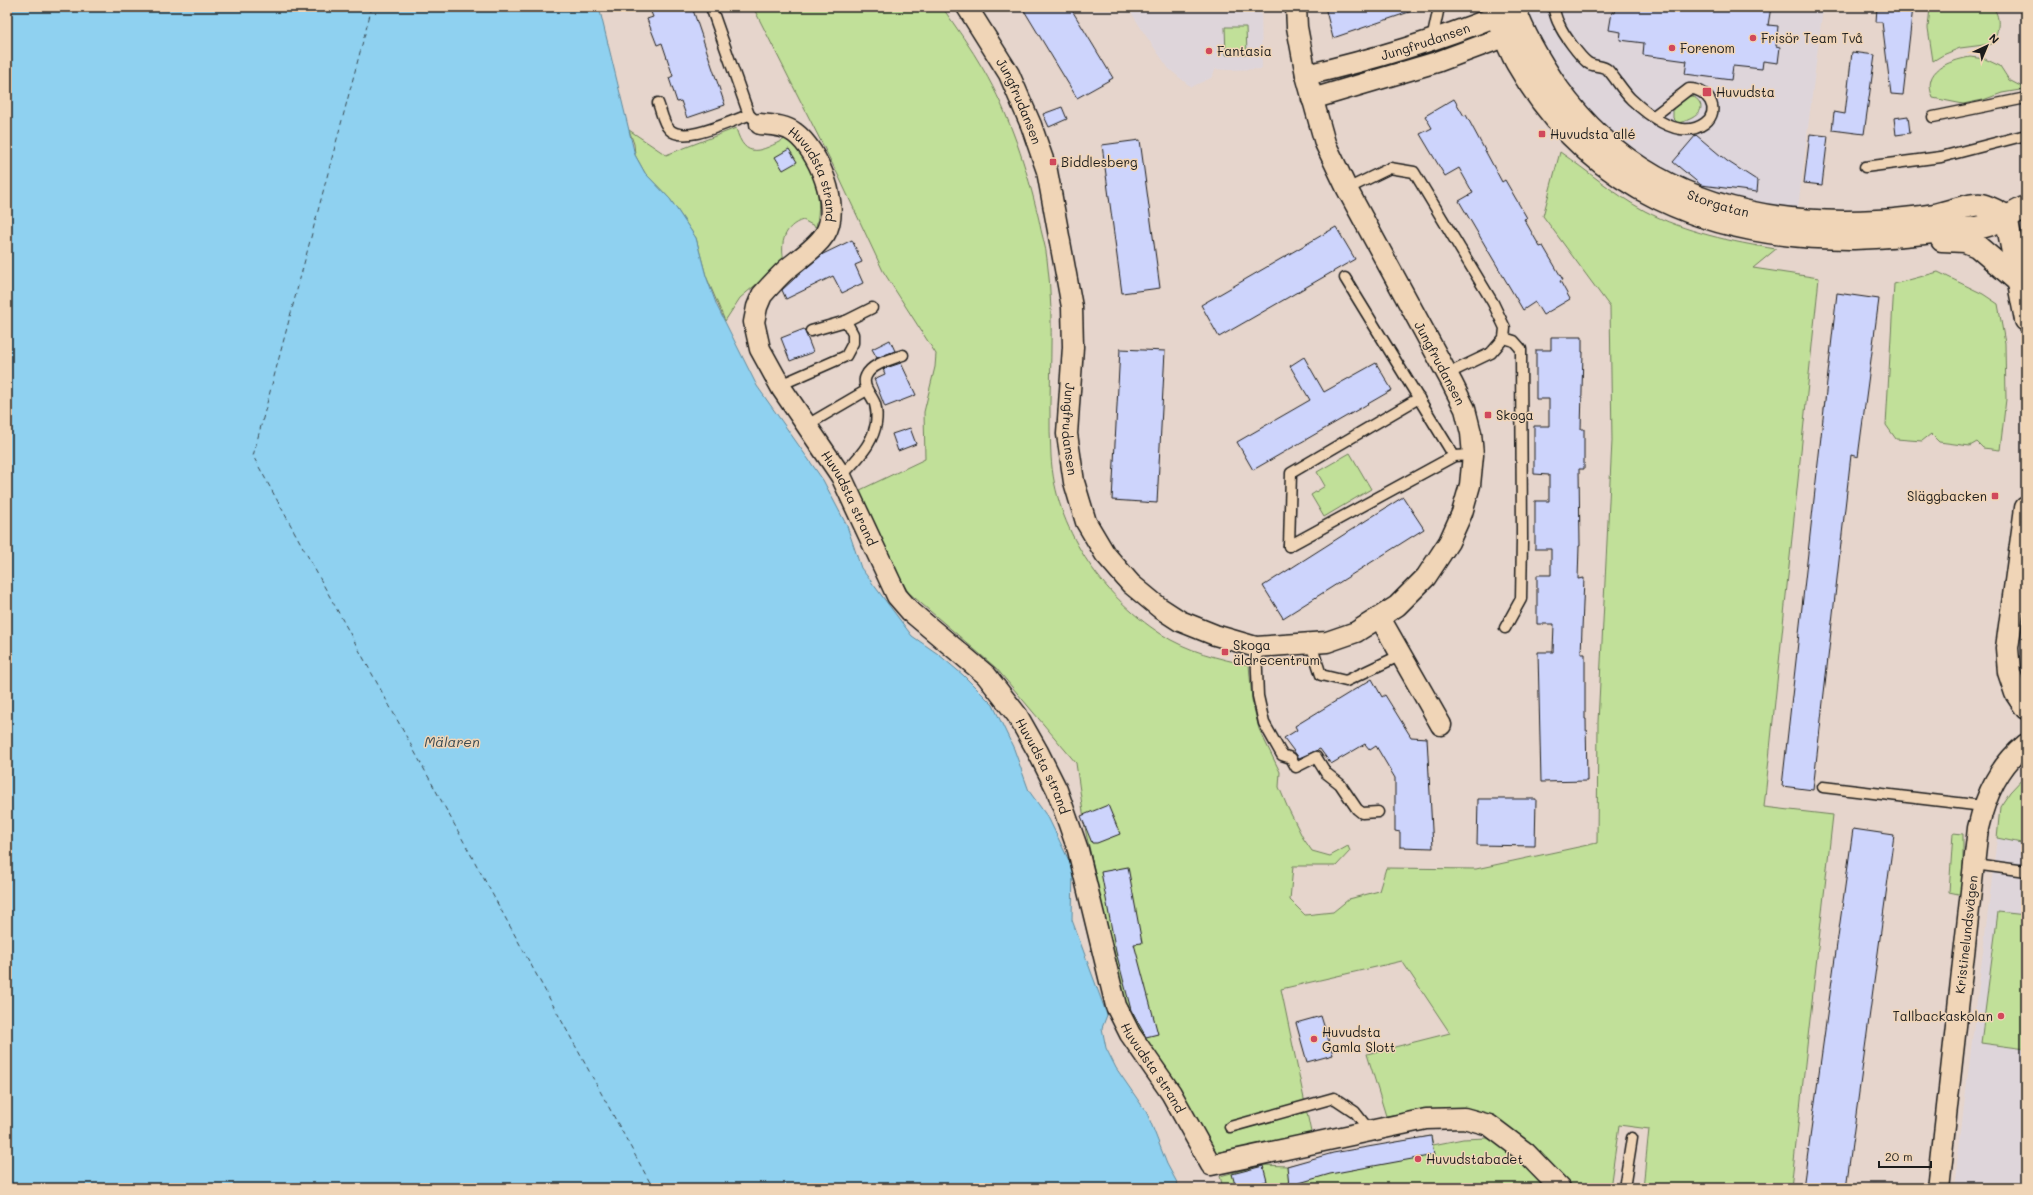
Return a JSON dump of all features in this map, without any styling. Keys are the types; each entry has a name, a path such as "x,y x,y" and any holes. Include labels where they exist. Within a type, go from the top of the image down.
{"street":[{"name":"Jungfrudansen","path":"967,7 1009,74 1031,125 1047,171 1072,307 1073,347 1067,434 1074,482 1086,522 1105,554 1131,584 1160,608 1180,621 1214,635 1256,647 1327,642 1356,632 1397,606 1426,577 1449,542 1462,513 1470,485 1463,455 1471,433 1465,409 1347,189 1325,143 1306,75 1297,27 1296,7"},
{"name":"Jungfrudansen","path":"1306,75 1336,68 1508,17"},
{"name":"Jungfrudansen","path":"1312,99 1437,62 1508,17"},
{"name":"Storgatan","path":"1508,17 1570,105 1593,132 1619,154 1647,174 1677,190 1710,203 1772,216 1825,221 1878,221 1933,215 1980,204 2006,216"},
{"name":"Storgatan","path":"1508,17 1524,75 1557,122 1587,152 1636,188 1671,205 1707,219 1767,232 1828,238 1889,237 1965,241 1981,249 2019,282"},
{"name":"Huvudsta strand","path":"754,119 786,128 795,133 808,146 816,158 829,189 831,205 830,219 826,233 810,251 772,284 762,295 757,307 754,322 760,349 780,385 841,476 897,596 910,611 986,674 1017,716 1038,752 1057,790 1078,850 1116,1006 1130,1034 1171,1093 1211,1165 1426,1119 1464,1118 1489,1125 1526,1153 1560,1188"},
{"name":"Storgatan","path":"1889,237 1986,226 2026,207"},
{"path":"2006,216 2026,320"},
{"path":"2026,508 2025,537 2007,648 2010,672 2016,693 2026,708"},
{"path":"1380,618 1441,725"},
{"name":"Kristinelundsvägen","path":"1938,1188 1978,828 1983,806 1990,790 2012,756 2026,744"}],"lane":[{"path":"710,7 754,119"},
{"path":"1432,40 1439,7"},
{"path":"1553,7 1559,25 1589,64 1606,68 1630,98 1654,116 1676,128 1687,130 1697,129 1708,120 1712,111 1712,104 1710,98 1701,90 1689,89 1654,116"},
{"path":"1933,117 2026,98"},
{"name":"Huvudsta strand","path":"658,103 668,128 676,134 690,136 754,119"},
{"path":"1865,166 1941,157 2026,135"},
{"path":"1347,189 1390,168 1414,172 1493,303 1504,328 1504,338 1491,353 1447,374"},
{"path":"1345,278 1419,398 1463,455 1289,546 1291,473 1419,398"},
{"path":"811,332 846,321 872,308"},
{"path":"780,385 846,356 853,343 853,334 846,321"},
{"path":"1504,338 1514,341 1521,349 1522,530 1521,599 1505,628"},
{"path":"841,476 860,458 873,436 876,419 874,404 864,384 866,376 871,370 903,355"},
{"path":"807,425 867,390"},
{"path":"1310,644 1321,675 1346,681 1401,655"},
{"path":"1256,647 1258,696 1264,723 1282,756 1291,758 1296,767 1316,757 1326,773 1340,784 1356,809 1362,813 1378,812"},
{"path":"1823,786 1983,806"},
{"path":"1974,864 2026,871"},
{"path":"1230,1127 1334,1098 1355,1112 1370,1131"},
{"path":"1624,1188 1632,1138"}],"shaded area":[{"name":"Fantasia","path":"1128,7 1261,7 1262,69 1216,69 1211,78 1191,87 1169,69"},
{"path":"1523,7 1823,7 1798,208 1733,199 1657,170 1595,124 1561,79"},
{"name":"Tallbackaskolan","path":"1997,838 2026,844 2026,1188 1954,1188"}],"green space":[{"path":"753,7 942,7 978,61 993,87 1017,143 1029,181 1046,249 1051,308 1051,456 1054,483 1061,509 1072,534 1085,557 1101,580 1119,600 1139,618 1161,634 1192,650 1249,665 1252,700 1259,729 1280,772 1279,787 1303,838 1312,851 1330,856 1348,846 1350,851 1336,866 1293,866 1290,900 1305,915 1333,912 1349,899 1379,891 1386,868 1476,869 1597,843 1598,722 1612,441 1610,307 1543,216 1560,152 1623,198 1660,218 1676,225 1709,235 1776,249 1753,268 1819,278 1764,807 1833,815 1791,1188 1643,1188 1649,1129 1619,1125 1610,1188 1223,1188 1220,1176 1262,1165 1287,1166 1340,1153 1431,1136 1433,1145 1463,1139 1487,1138 1518,1152 1485,1117 1427,1109 1386,1116 1367,1054 1450,1033 1402,961 1281,989 1312,1137 1212,1158 1125,1007 1086,833 1076,763 996,668 908,592 879,540 858,491 925,459 924,412 935,367 936,354 883,271 839,177"},
{"path":"1930,7 1993,7 1996,12 1998,26 1992,44 1960,48 1933,61 1928,28"},
{"path":"1225,27 1246,27 1247,54 1226,55"},
{"path":"1970,57 1985,59 2000,66 2009,80 2026,89 2002,93 1983,100 1963,104 1933,98 1930,88 1931,80 1939,68 1954,61"},
{"path":"1693,96 1701,105 1701,109 1694,117 1678,123 1673,118 1673,107 1686,97"},
{"path":"736,128 744,145 749,149 761,149 785,139 795,147 803,156 814,178 817,190 818,215 816,227 803,220 791,226 783,242 784,261 740,298 725,321 706,276 696,238 670,199 645,173 635,155 634,144 629,130 666,155"},
{"path":"1938,272 1983,294 1998,304 2005,343 2006,399 2000,450 1983,448 1977,442 1970,446 1939,442 1931,434 1922,441 1896,439 1886,425 1894,284"},
{"path":"1350,453 1371,489 1324,517 1311,495 1325,486 1317,472"},
{"path":"2026,775 2026,844 1997,838 2000,807 2010,792"},
{"path":"1953,833 1963,834 1963,895 1949,892"},
{"path":"1998,912 2026,915 2026,1049 1981,1043"}],"water":[{"name":"Mälaren","path":"7,7 599,7 635,155 645,173 670,199 696,238 706,276 717,306 757,386 823,480 847,526 861,568 912,636 938,654 963,675 993,705 1014,749 1029,791 1049,819 1073,869 1072,920 1107,1015 1102,1028 1106,1048 1116,1068 1147,1113 1167,1164 1180,1188 7,1188"}],"building":[{"path":"649,7 692,7 725,105 687,118 681,101 677,102 669,78 673,76 662,43 657,45 647,19 653,17"},
{"path":"1022,7 1070,7 1113,78 1077,98"},
{"path":"1325,7 1417,7 1418,9 1333,38"},
{"path":"1616,7 1771,7 1768,25 1778,26 1776,46 1780,47 1778,63 1763,61 1762,69 1733,66 1731,80 1685,74 1687,61 1643,55 1644,43 1620,40 1621,32 1609,30 1612,12 1615,13"},
{"path":"1877,7 1913,7 1903,95 1891,94 1882,22 1876,22"},
{"path":"1852,52 1875,55 1864,134 1832,130 1834,112 1845,114"},
{"path":"1454,99 1464,116 1466,115 1502,182 1505,180 1527,218 1524,219 1540,247 1543,246 1563,280 1560,281 1570,299 1543,315 1535,302 1523,310 1459,201 1473,193 1459,168 1445,176 1420,134 1432,128 1425,116"},
{"path":"1062,107 1067,119 1049,127 1043,114"},
{"path":"1908,116 1910,133 1896,135 1894,118"},
{"path":"1810,134 1828,136 1822,185 1804,183"},
{"path":"1696,135 1727,161 1758,181 1757,192 1701,185 1673,162"},
{"path":"1140,140 1160,288 1122,293 1102,145"},
{"path":"789,149 797,162 783,170 775,157"},
{"path":"1336,227 1355,259 1219,337 1201,305"},
{"path":"852,240 862,262 855,265 863,283 842,293 833,276 786,299 782,290 795,278 823,254"},
{"path":"1837,293 1879,299 1858,457 1851,455 1813,790 1782,786"},
{"path":"804,329 813,352 790,361 781,338"},
{"path":"1551,337 1582,337 1581,429 1584,429 1584,469 1579,469 1580,546 1578,579 1584,578 1581,654 1585,654 1587,781 1541,782 1538,652 1553,652 1554,624 1537,624 1537,575 1551,575 1551,549 1535,549 1535,501 1549,501 1549,475 1534,474 1534,426 1549,426 1549,399 1536,399 1536,350 1551,350"},
{"path":"890,340 895,351 877,358 872,349"},
{"path":"1120,349 1165,351 1157,503 1112,500"},
{"path":"1304,357 1324,392 1376,363 1392,390 1253,470 1237,442 1310,400 1290,366"},
{"path":"901,363 916,395 885,407 874,379 885,374 883,369"},
{"path":"910,428 916,444 898,451 892,434"},
{"path":"1403,497 1424,529 1283,618 1263,586"},
{"path":"1372,679 1382,697 1385,695 1411,737 1427,738 1433,848 1400,847 1400,832 1395,831 1395,778 1376,746 1370,750 1365,744 1331,764 1320,749 1299,758 1284,738 1297,730 1295,726"},
{"path":"1478,799 1536,799 1535,846 1477,845"},
{"path":"1108,805 1120,834 1097,843 1092,843 1081,816"},
{"path":"1853,829 1894,835 1846,1188 1803,1188"},
{"path":"1128,867 1142,943 1134,944 1158,1034 1146,1037 1131,1010 1116,952 1101,872"},
{"name":"Huvudsta Gamla Slott","path":"1321,1016 1333,1055 1307,1062 1296,1023"},
{"path":"1431,1136 1434,1155 1330,1174 1289,1186 1287,1166 1333,1153"},
{"path":"1263,1166 1267,1181 1243,1188 1236,1188 1232,1174"}],"ferry route":[{"path":"372,7 253,456 653,1188"}],"place":[{"name":"Frisör Team Två","path":"1753,38"},
{"name":"Forenom","path":"1672,48"},
{"name":"Fantasia","path":"1209,51"},
{"name":"Huvudsta","path":"1707,92"},
{"name":"Huvudsta allé","path":"1542,134"},
{"name":"Biddlesberg","path":"1053,162"},
{"name":"Skoga","path":"1488,415"},
{"name":"Släggbacken","path":"1995,496"},
{"name":"Skoga äldrecentrum","path":"1225,652"},
{"name":"Tallbackaskolan","path":"2001,1016"},
{"name":"Huvudsta Gamla Slott","path":"1314,1039"},
{"name":"Huvudstabadet","path":"1418,1159"}]}
